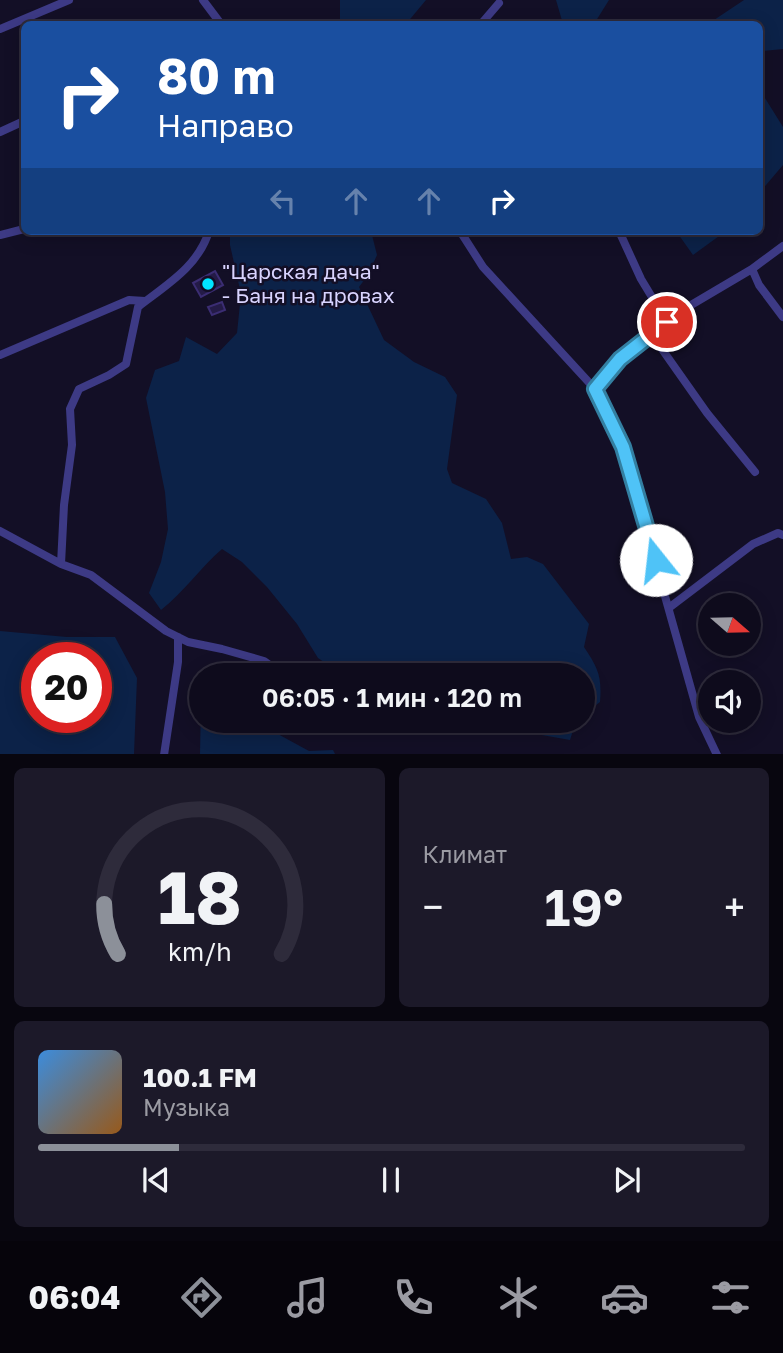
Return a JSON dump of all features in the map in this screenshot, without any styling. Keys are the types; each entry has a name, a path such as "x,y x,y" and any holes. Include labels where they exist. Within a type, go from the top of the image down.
{"lane":[{"path":"0,29 69,0"},
{"path":"203,0 219,21"},
{"path":"484,21 499,3"},
{"path":"0,132 21,122"},
{"path":"0,235 21,230"},
{"path":"61,564 64,505 72,445 71,408 79,389 126,364 138,307 190,267 208,235"},
{"path":"463,235 483,267 595,389 623,447 699,717 717,754"},
{"path":"621,235 641,279 667,322"},
{"path":"595,389 620,359 667,322 752,269 783,246"},
{"path":"752,269 783,317"},
{"path":"0,355 129,299 145,301"},
{"path":"652,335 707,413 755,472"},
{"path":"0,531 61,564 91,575 166,631 188,642 267,663"},
{"path":"670,607 753,544 778,533 783,535"},
{"path":"164,754 178,662 178,637"}],"water":[{"path":"340,0 426,0 408,21 340,21"},
{"path":"556,0 609,0 596,21 562,21"},
{"path":"744,0 783,0 783,49 763,51 763,21 712,21"},
{"path":"763,95 783,127 783,165 763,188"},
{"path":"230,235 372,235 377,255 359,287 384,340 414,362 445,377 457,395 447,469 452,483 486,499 502,523 511,559 527,557 543,564 589,624 584,647 594,663 325,663 318,658 297,624 267,587 242,562 222,549 161,610 149,593 161,562 168,529 165,492 146,398 155,370 179,361 186,337 217,354 237,333 241,294"},
{"path":"679,235 720,235 693,255"},
{"path":"0,631 67,637 115,637 137,678 134,754 0,754"},
{"path":"595,666 600,685 600,702 595,706"},
{"path":"200,733 276,733 309,751 333,750 335,754 200,754"},
{"path":"531,733 572,733 570,740"}],"building":[{"name":"\"Царская дача\" - Баня на дровах","path":"215,271 223,285 201,297 193,283"},
{"path":"222,302 225,310 212,315 208,307"}],"place":[{"name":"\"Царская дача\" - Баня на дровах","path":"208,284"}],"route":[{"path":"656,560 623,447 595,389 620,359 667,322"}]}
